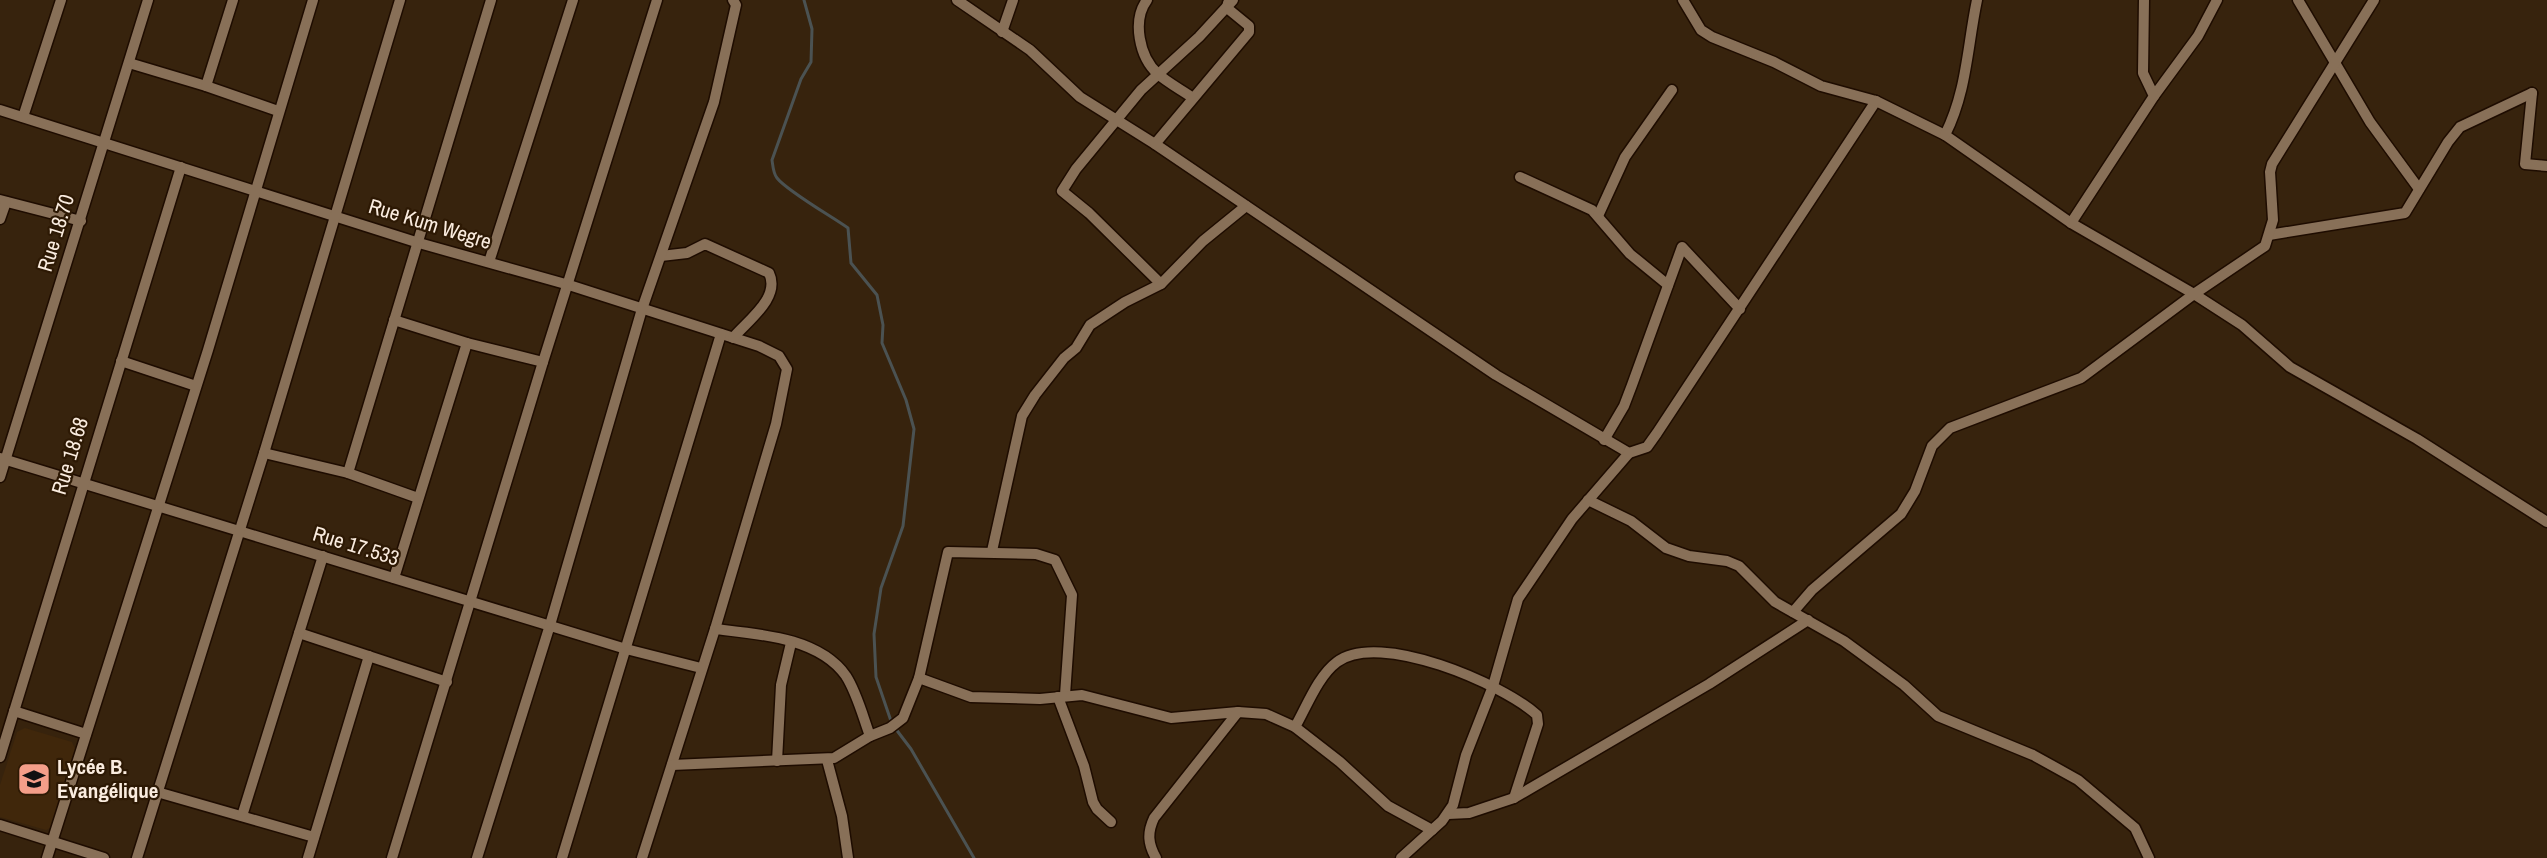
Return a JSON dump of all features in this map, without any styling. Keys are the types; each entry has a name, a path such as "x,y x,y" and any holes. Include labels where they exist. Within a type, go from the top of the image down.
{"street":[{"path":"23,117 61,0"},
{"name":"Rue 18.70","path":"0,477 3,459 81,221 102,143 148,0"},
{"path":"206,86 233,0"},
{"path":"47,858 257,190 312,0"},
{"path":"137,858 264,453 333,214 399,0"},
{"path":"348,473 491,0"},
{"path":"489,262 573,0"},
{"path":"392,858 472,602 543,362 657,0"},
{"path":"490,858 477,856 550,625 642,309 714,102 736,5 733,0"},
{"path":"957,0 1030,50 1080,97 1155,144 1496,375 1629,453"},
{"path":"1002,32 1013,0"},
{"path":"1147,0 1140,9 1139,32 1146,56 1157,74 1193,98"},
{"path":"1683,0 1701,30 1712,37 1774,62 1821,86 1876,101 1945,135 2072,223 2194,294 2242,325 2290,366 2417,439 2547,522"},
{"path":"1945,135 1963,90 1977,0"},
{"path":"2144,0 2143,73 2154,96"},
{"path":"2072,223 2154,96 2198,36 2217,0"},
{"path":"2298,0 2334,64 2382,140 2420,189"},
{"path":"1793,612 1812,590 1901,514 1915,491 1932,446 1950,428 2081,378 2194,294 2260,250 2269,235 2273,220 2272,164 2374,0"},
{"path":"1155,144 1249,32 1248,24 1229,3 1157,74 1076,169 1062,191 1089,213 1161,284"},
{"path":"129,63 278,111"},
{"path":"1598,216 1625,157 1672,90"},
{"path":"2269,235 2405,213 2460,127 2532,93 2525,164 2547,166"},
{"path":"1401,858 1448,814 1456,795 1466,755 1493,686 1518,599 1588,500 1629,453 1647,447 1876,101"},
{"name":"Rue Kum Wegre","path":"0,110 419,243 569,285 772,350 785,362 786,380 776,424 715,629"},
{"name":"Rue 18.68","path":"0,758 82,483 181,167"},
{"path":"1520,177 1583,205 1598,216 1630,254 1668,285"},
{"path":"0,219 3,201 81,221"},
{"path":"992,551 1016,441 1028,406 1064,358 1076,348 1090,326 1125,302 1161,284 1203,241 1246,206"},
{"path":"661,255 683,254 705,244 769,273 771,291 765,304 733,338"},
{"path":"1604,440 1624,406 1682,247 1740,309"},
{"path":"394,320 467,343 543,362"},
{"path":"562,858 721,334"},
{"path":"394,578 467,343"},
{"path":"121,361 196,387"},
{"path":"264,453 348,473 418,498"},
{"name":"Rue 17.533","path":"3,459 626,649 701,668"},
{"path":"1588,500 1632,521 1666,548 1689,556 1727,561 1739,566 1775,602 1808,620 1875,663 1938,716 2034,755 2094,791 2135,828 2149,858"},
{"path":"672,765 827,760 844,754 870,736 890,728 903,718 919,678 948,552 992,551 1048,556 1060,566 1072,595 1061,696 1094,802 1097,809 1111,822"},
{"path":"242,816 323,556"},
{"path":"1448,814 1469,813 1514,798 1709,684 1808,620"},
{"path":"642,858 715,629 762,634 791,643 827,659 846,677 870,736"},
{"path":"298,633 447,682"},
{"path":"777,761 782,685 791,643"},
{"path":"1295,727 1330,668 1348,656 1389,653 1446,666 1493,686 1531,710 1538,719 1514,798"},
{"path":"308,858 369,656"},
{"path":"919,678 971,697 1040,699 1082,694 1170,718 1238,712 1266,714 1295,727 1340,762 1388,806 1432,830"},
{"path":"14,711 87,734"},
{"path":"1156,858 1149,842 1150,828 1154,818 1238,712"},
{"path":"827,760 842,816 848,858"},
{"path":"157,792 314,837"},
{"path":"0,825 104,858"}],"shaded area":[{"path":"25,728 72,742 75,749 52,827 46,830 0,817 0,785 17,732"}],"waterway":[{"path":"804,0 812,29 811,62 801,79 772,160 773,169 777,178 790,190 848,228 851,263 877,295 883,325 882,343 906,400 914,429 903,526 881,588 874,634 876,677 892,724 911,749 974,858"}],"place":[{"name":"Lycée B. Evangélique","path":"34,779"}]}
